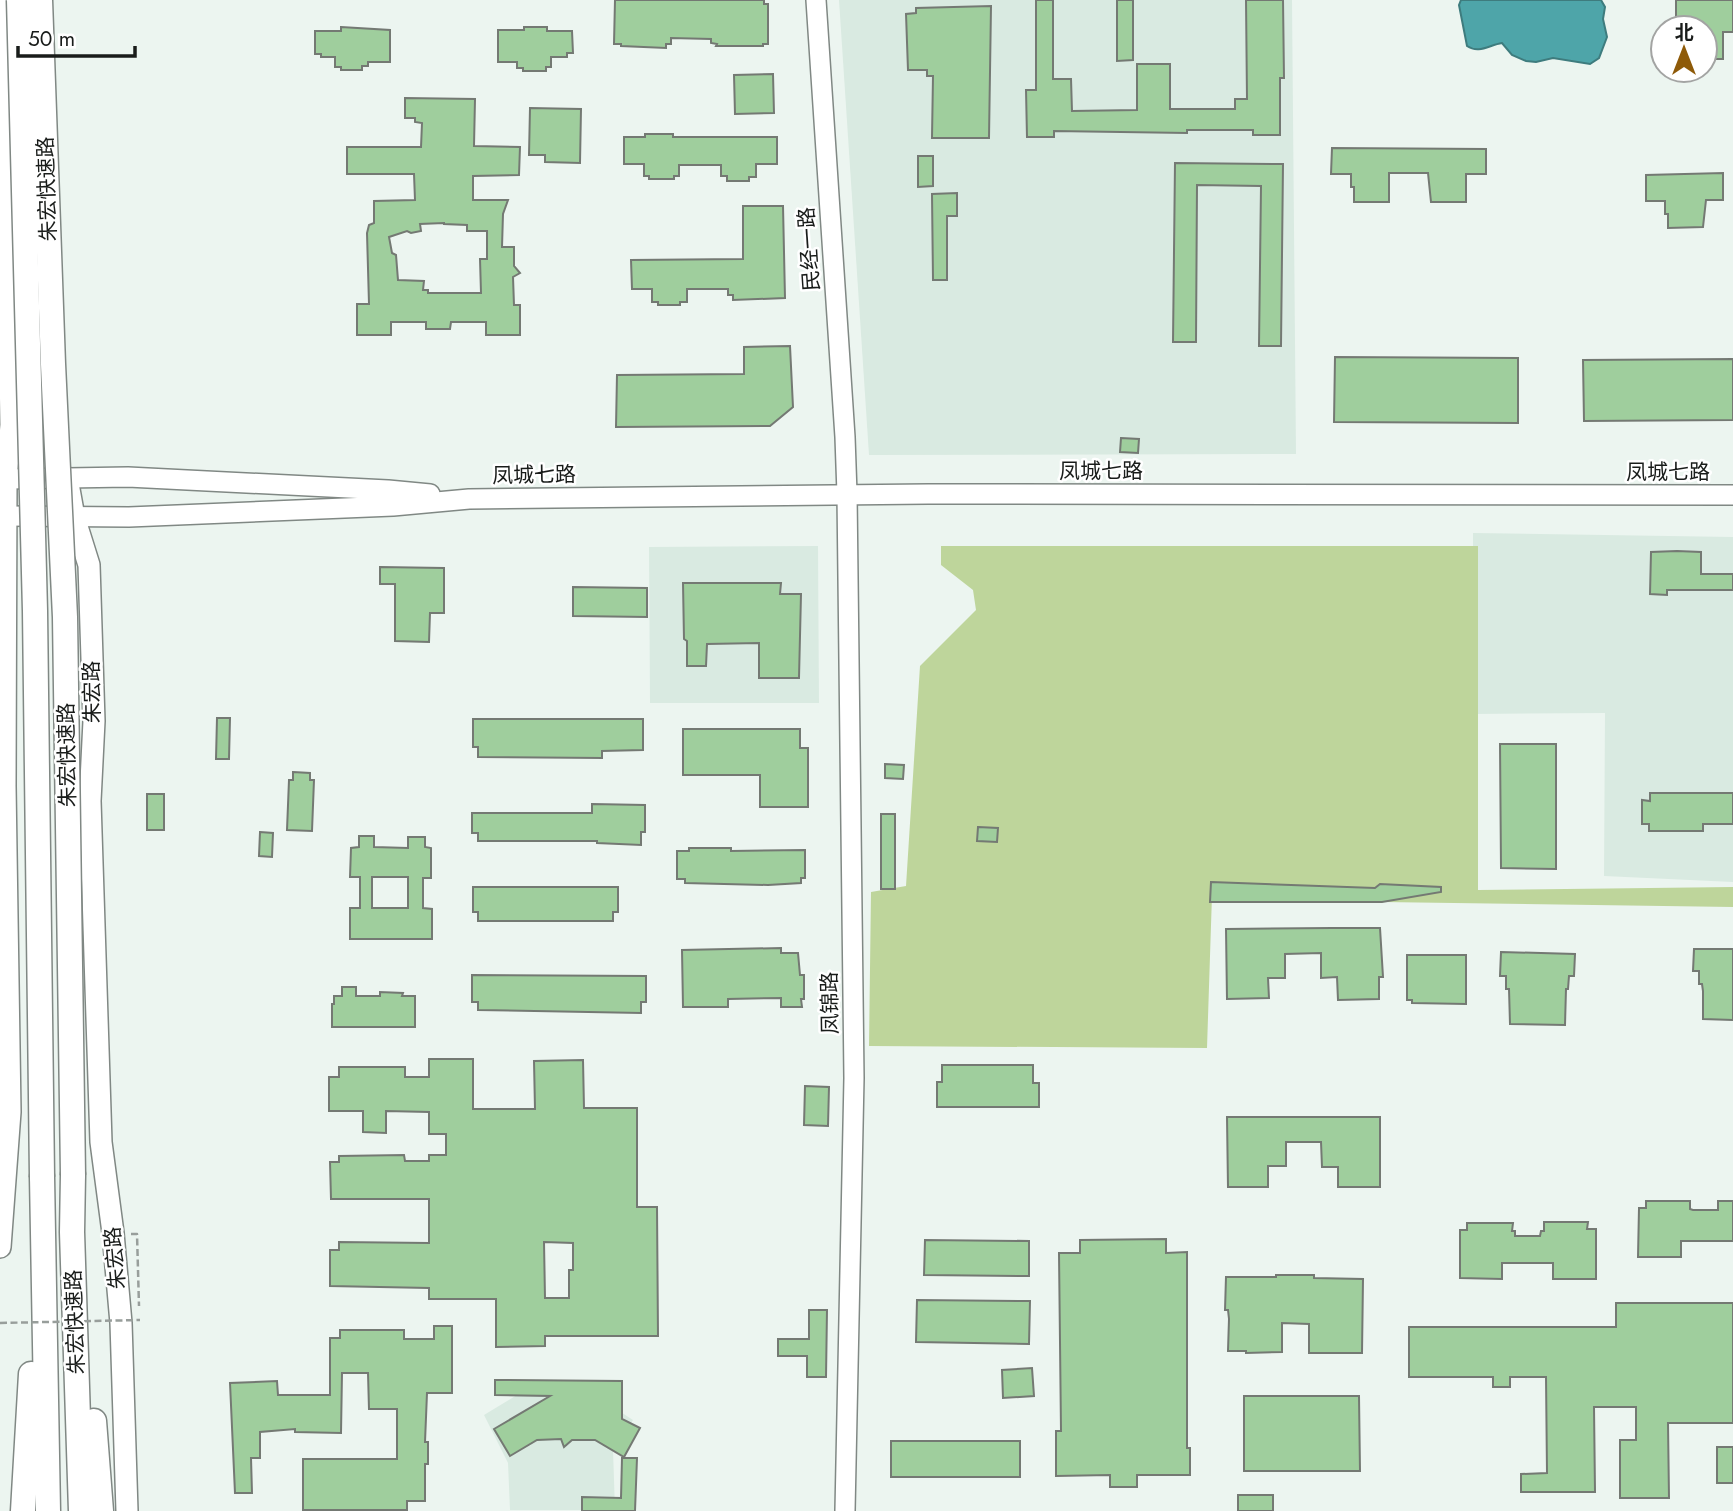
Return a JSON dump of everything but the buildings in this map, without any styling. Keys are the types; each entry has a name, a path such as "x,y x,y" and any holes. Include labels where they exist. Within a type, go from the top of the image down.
{"highway":[{"name":"朱宏快速路","path":"19,0 36,611 42,1234 48,1511"},
{"name":"朱宏快速路","path":"40,0 53,378 65,617 72,1233 81,1511"},
{"path":"72,1233 94,1423 101,1511"},
{"path":"23,1511 42,1234"}],"main road":[{"path":"0,1247 10,1112 5,814 6,479 11,425 3,0"},
{"name":"朱宏路","path":"51,0 67,478 74,517 89,565 94,721 90,801 101,1142 121,1323 127,1511"}],"street":[{"name":"民经一路","path":"816,0 847,494"},
{"name":"凤城七路","path":"6,479 128,477 388,490 469,499"},
{"name":"凤城七路","path":"6,516 129,517 393,506 469,499 847,494 1733,495"},
{"name":"凤锦路","path":"845,1511 854,1078 847,494"}],"path":[{"path":"136,1234 139,1308"},
{"path":"0,1323 140,1320"}],"shaded area":[{"path":"839,0 1292,0 1296,454 869,455"},
{"path":"1473,533 1733,537 1733,882 1604,876 1605,713 1473,714"},
{"path":"818,546 819,703 650,703 649,547"},
{"path":"517,1395 596,1396 633,1420 613,1450 615,1510 510,1510 508,1463 484,1415"}],"green space":[{"path":"941,546 1478,546 1478,890 1733,887 1733,907 1382,902 1421,895 1212,895 1207,1048 869,1046 871,892 906,886 920,666 976,610 973,590 941,565"}],"water":[{"path":"1461,0 1601,0 1605,7 1603,19 1607,37 1599,58 1590,64 1553,58 1526,61 1512,55 1502,43 1480,49 1471,48 1467,46 1459,5"}]}
